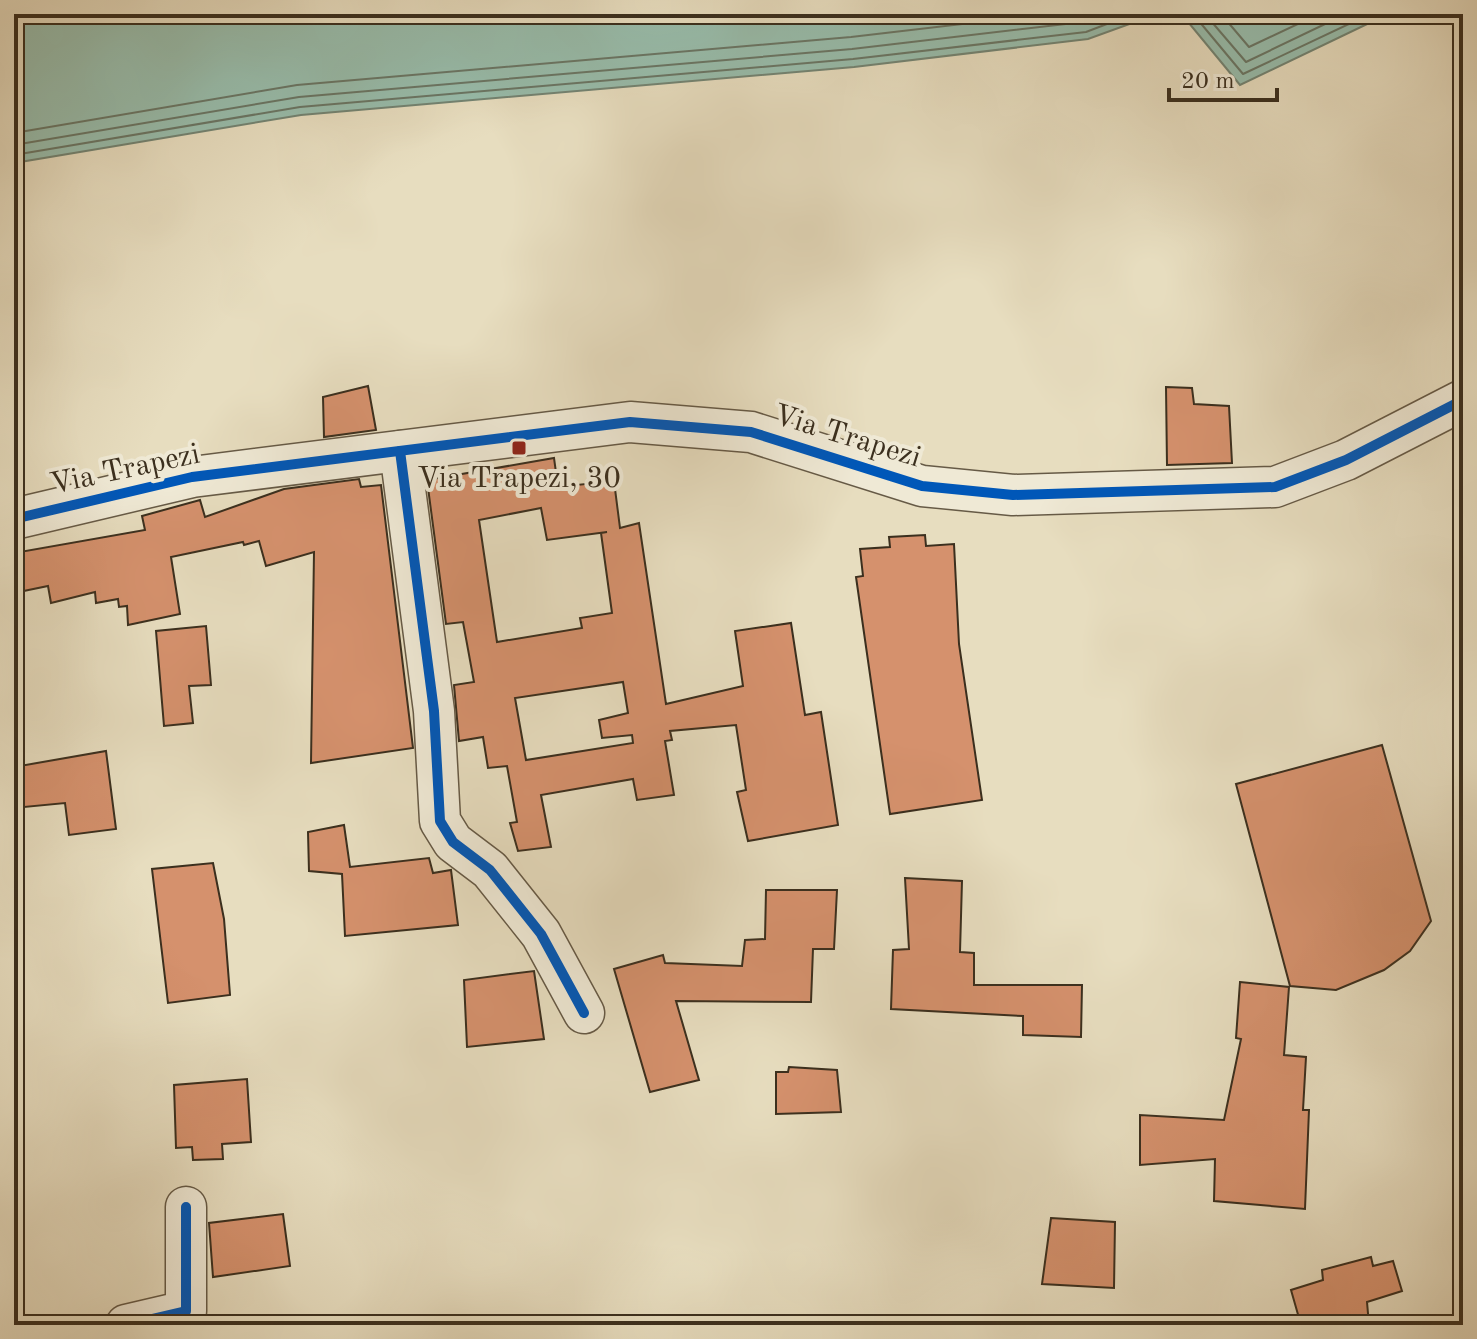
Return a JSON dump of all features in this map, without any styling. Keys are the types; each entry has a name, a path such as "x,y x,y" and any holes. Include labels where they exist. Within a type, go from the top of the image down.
{"street":[{"name":"Via Trapezi","path":"14,519 192,477 630,422 751,432 922,486 998,494 1275,487 1346,460 1463,400"},
{"path":"400,451 434,711 440,821 453,842 490,870 541,934 584,1013"},
{"path":"126,1325 186,1311 186,1207"}],"water":[{"path":"14,14 1157,14 1088,39 854,67 301,115 14,163"},
{"path":"1171,14 1388,14 1240,85 1184,17"}],"building":[{"path":"368,386 376,430 324,437 323,397"},
{"path":"1166,387 1192,388 1194,404 1229,406 1232,463 1167,465"},
{"path":"554,458 558,487 614,481 620,528 639,523 666,704 743,686 735,631 791,623 805,715 821,712 838,825 748,841 737,792 746,790 736,725 670,731 672,740 665,741 674,795 637,800 633,779 541,795 551,847 518,851 510,823 517,822 507,766 488,768 483,737 459,741 454,685 474,682 463,622 446,624 427,480","holes":["541,508 547,540 607,532 601,533 612,613 580,618 582,628 497,642 479,520","623,682 628,713 599,720 602,738 632,735 633,743 526,760 515,698"]},
{"path":"359,479 361,487 381,485 413,748 311,763 314,552 266,566 259,541 171,557 180,614 128,625 127,606 119,607 118,599 96,603 95,592 51,603 48,586 14,593 14,553 145,530 142,516 200,500 205,517 284,489"},
{"path":"925,535 926,546 954,544 959,644 982,800 890,814 856,577 863,576 860,549 890,547 889,537"},
{"path":"206,626 211,685 189,686 193,723 164,726 156,631"},
{"path":"1382,745 1431,921 1410,951 1384,970 1336,990 1290,986 1236,784"},
{"path":"106,751 116,829 69,835 65,803 14,808 14,767"},
{"path":"344,825 350,867 429,858 433,873 451,870 458,925 345,936 342,874 309,871 308,832"},
{"path":"213,863 224,919 230,995 168,1003 152,869"},
{"path":"905,878 962,881 960,952 974,953 974,985 1082,985 1081,1037 1023,1035 1023,1016 891,1009 893,950 909,949"},
{"path":"766,890 837,890 834,949 813,949 811,1002 676,1001 699,1080 650,1092 614,969 663,955 665,963 742,966 745,940 765,939"},
{"path":"534,971 544,1039 467,1047 464,980"},
{"path":"1240,982 1289,987 1284,1055 1306,1057 1303,1110 1309,1110 1305,1209 1214,1201 1215,1159 1140,1165 1140,1115 1224,1120 1241,1039 1236,1038"},
{"path":"789,1067 837,1070 841,1112 776,1114 776,1072 788,1072"},
{"path":"247,1079 251,1142 222,1144 223,1159 193,1160 192,1147 176,1148 174,1085"},
{"path":"283,1214 290,1266 213,1277 209,1223"},
{"path":"1051,1218 1115,1222 1114,1288 1042,1284"},
{"path":"1371,1257 1373,1266 1393,1261 1402,1291 1367,1302 1369,1325 1301,1325 1291,1290 1323,1280 1322,1270"}],"cycle path":[{"path":"14,519 192,477 630,422 751,432 922,486 1013,495 1275,487 1346,460 1463,400"},
{"path":"400,451 434,711 440,821 453,842 490,870 541,934 584,1013"},
{"path":"126,1325 186,1311 186,1207"}],"place":[{"name":"Via Trapezi, 30","path":"519,448"}]}
